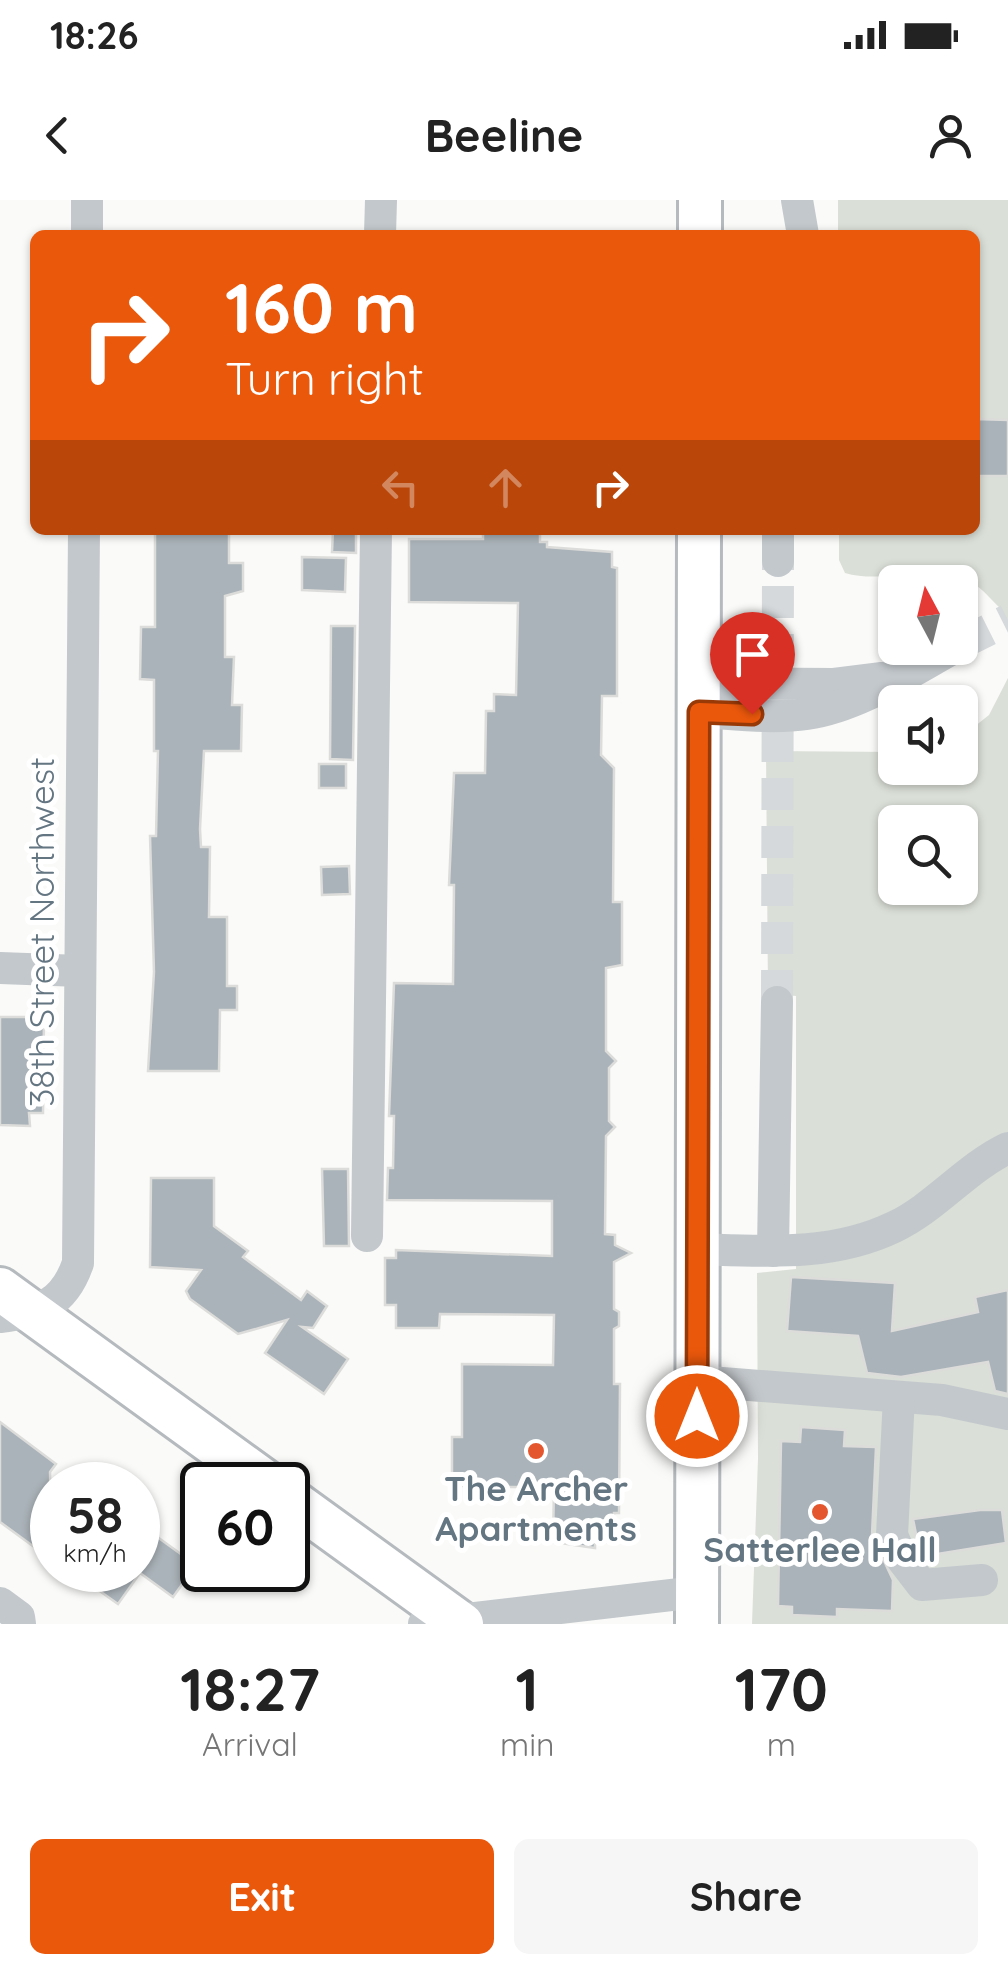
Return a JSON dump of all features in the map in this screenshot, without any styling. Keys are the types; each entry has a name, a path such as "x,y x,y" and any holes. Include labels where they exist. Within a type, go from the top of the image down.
{"main road":[{"path":"700,200 700,230"},
{"path":"696,1608 699,535"},
{"path":"11,1306 237,1462"},
{"path":"310,1515 447,1623"}],"street":[{"path":"87,230 88,200"},
{"path":"380,200 380,230"},
{"path":"797,200 802,230"},
{"name":"38th Street Northwest","path":"11,1306 55,1304 71,1284 78,1263 84,535"},
{"path":"366,1236 376,535"},
{"path":"699,698 811,714 862,700 919,665"},
{"path":"0,968 80,970"},
{"path":"773,1251 777,1002"},
{"path":"697,1250 773,1251 840,1246 896,1226 988,1158 1008,1148"},
{"path":"697,1381 942,1400 1008,1414"},
{"path":"900,1397 892,1535 902,1559 922,1585 982,1580"},
{"path":"0,1604 19,1616 20,1624"},
{"path":"447,1623 696,1608"}],"shaded area":[{"path":"838,200 1008,200 1008,624 1004,613 978,588 978,565 878,565 878,576 863,576 845,573 839,560 839,535 980,535 980,230 838,230"},
{"path":"1008,678 1008,1624 752,1624 758,1459 757,1273 796,1269 796,996 768,993 766,751 878,752 878,785 978,785 978,724 989,715"}],"building":[{"path":"980,419 1008,420 1008,476 980,476"},
{"path":"155,535 229,535 229,563 243,563 243,591 225,596 225,657 234,657 232,705 242,705 241,751 204,751 200,829 201,847 210,847 209,917 227,917 227,986 237,986 237,1010 220,1010 219,1071 148,1071 154,972 150,836 156,836 158,751 154,751 154,680 140,679 141,627 155,627"},
{"path":"333,535 356,535 356,553 332,552"},
{"path":"483,535 540,535 540,542 547,542 547,547 612,552 612,567 617,568 617,696 602,696 601,755 614,768 613,902 622,902 622,965 606,968 606,1051 616,1061 609,1068 609,1121 615,1127 606,1136 605,1234 615,1235 615,1245 631,1253 614,1262 614,1309 619,1312 619,1326 614,1329 614,1384 620,1384 619,1513 614,1513 614,1542 595,1542 595,1548 553,1542 554,1487 505,1487 505,1498 467,1497 467,1486 452,1486 452,1437 462,1437 462,1364 553,1365 554,1315 440,1314 439,1328 396,1328 396,1305 385,1305 385,1258 396,1258 396,1250 552,1256 552,1201 387,1200 388,1168 393,1168 394,1116 389,1116 394,983 453,984 454,885 449,885 454,773 485,773 486,711 494,711 494,694 516,695 518,603 409,602 409,539 483,539"},
{"path":"302,557 346,558 345,592 302,590"},
{"path":"331,626 355,626 353,760 330,759"},
{"path":"319,764 346,764 346,788 319,788"},
{"path":"349,866 350,894 322,895 321,867"},
{"path":"0,1017 44,1017 43,1113 29,1113 30,1126 0,1125"},
{"path":"322,1169 348,1169 349,1246 324,1246"},
{"path":"151,1178 214,1178 214,1226 248,1251 243,1257 301,1300 307,1291 327,1306 313,1328 302,1327 348,1359 324,1394 265,1353 287,1320 238,1334 190,1299 186,1291 201,1270 150,1267"},
{"path":"791,1277 895,1283 892,1331 978,1312 975,1297 1008,1290 1008,1394 995,1391 988,1362 901,1377 867,1373 858,1336 787,1331"},
{"path":"0,1422 53,1462 30,1462 30,1544 0,1522"},
{"name":"Satterlee Hall","path":"801,1427 845,1430 844,1446 876,1447 872,1535 893,1580 892,1611 837,1609 837,1617 792,1615 792,1607 778,1606 781,1441 800,1442"},
{"path":"1002,1510 1006,1543 925,1556 919,1549 913,1519"},
{"path":"160,1539 180,1553 180,1587 173,1597 160,1588"},
{"path":"101,1592 127,1592 118,1604"}],"tunnel":[{"path":"777,1002 778,561"},
{"path":"978,635 1008,620"}],"place":[{"name":"The Archer Apartments","path":"536,1451"},
{"name":"Satterlee Hall","path":"820,1512"}],"route":[{"path":"697,1416 699,712 752,714"}]}
